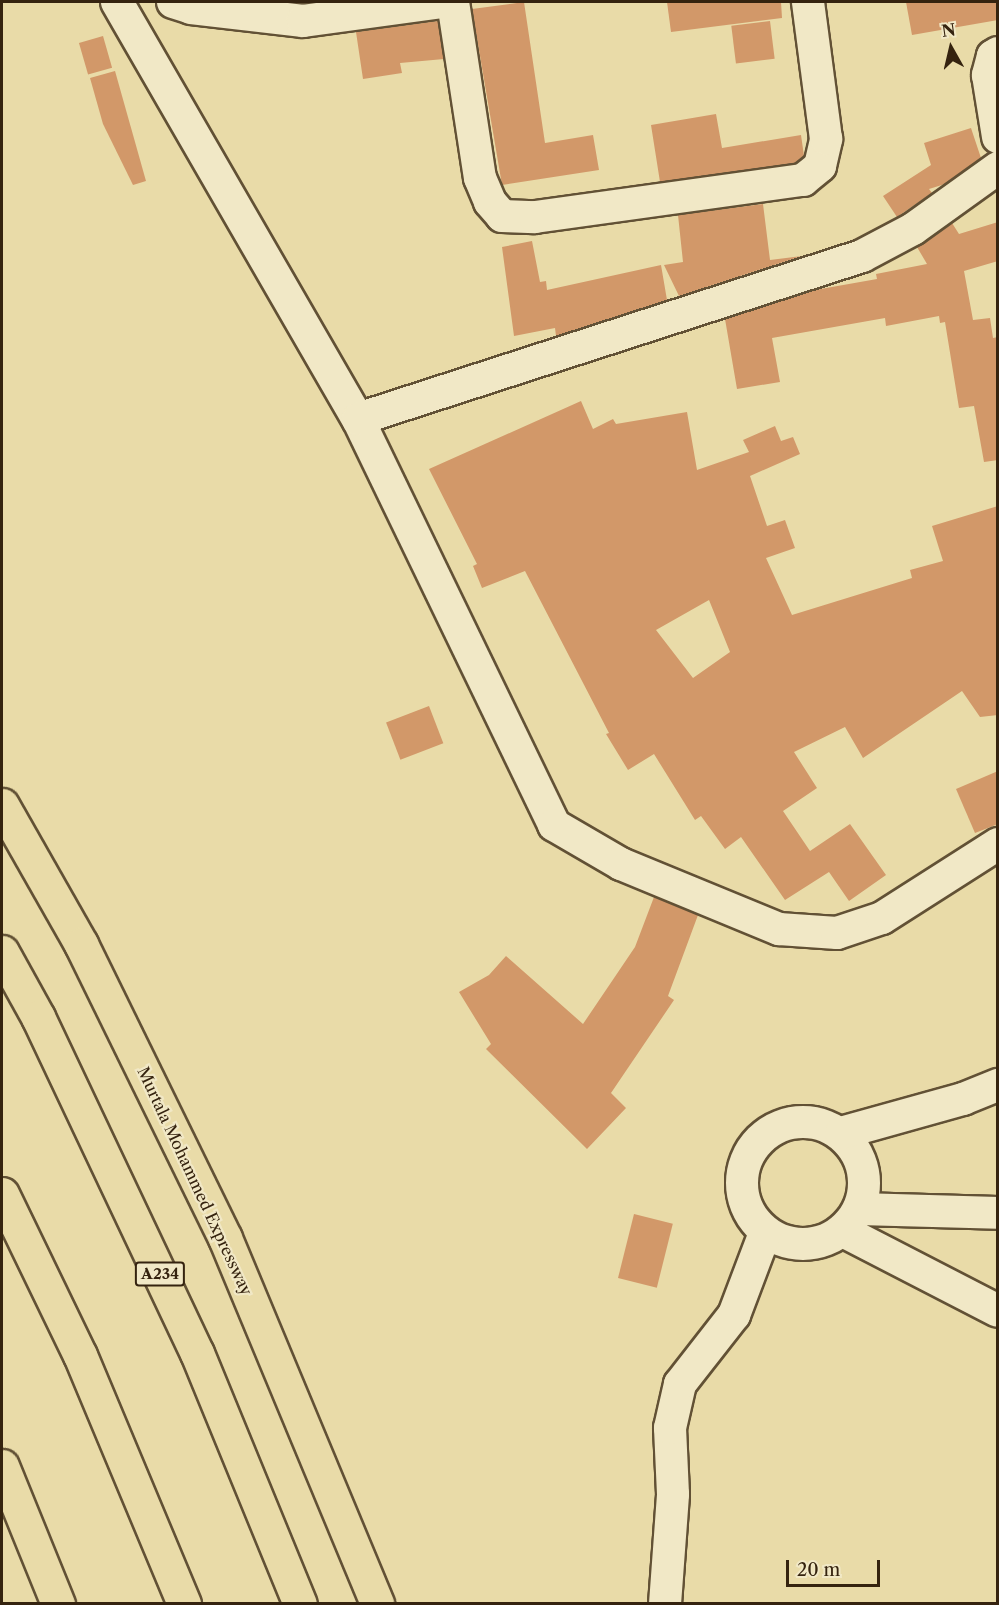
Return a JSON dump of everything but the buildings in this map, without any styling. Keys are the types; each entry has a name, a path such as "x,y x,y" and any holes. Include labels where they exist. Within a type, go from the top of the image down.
{"highway":[{"name":"Murtala Mohammed Expressway","path":"2,805 81,944 225,1238 377,1604"},
{"name":"A234","path":"2,952 38,1017 197,1353 300,1604"},
{"path":"2,1194 81,1355 184,1604"},
{"path":"2,1466 58,1604"}],"street":[{"path":"117,2 358,419 554,825 621,864 779,929 837,933 882,918 998,844"},
{"path":"173,2 190,8 303,21 442,2"},
{"path":"453,2 480,178 490,202 502,216 535,217 803,180 820,166 826,139 808,2"},
{"path":"998,53 993,56 987,75 998,137"},
{"path":"358,419 862,256 913,229 998,168"},
{"path":"841,1133 963,1099 998,1084"},
{"path":"851,1220 865,1181 858,1155 841,1133 815,1122 788,1123 762,1135 746,1157 740,1185 747,1211 765,1233 790,1244 808,1243 851,1220 998,1213"},
{"path":"851,1220 998,1311"},
{"path":"665,1604 673,1494 670,1428 680,1384 734,1315 765,1233"}]}
